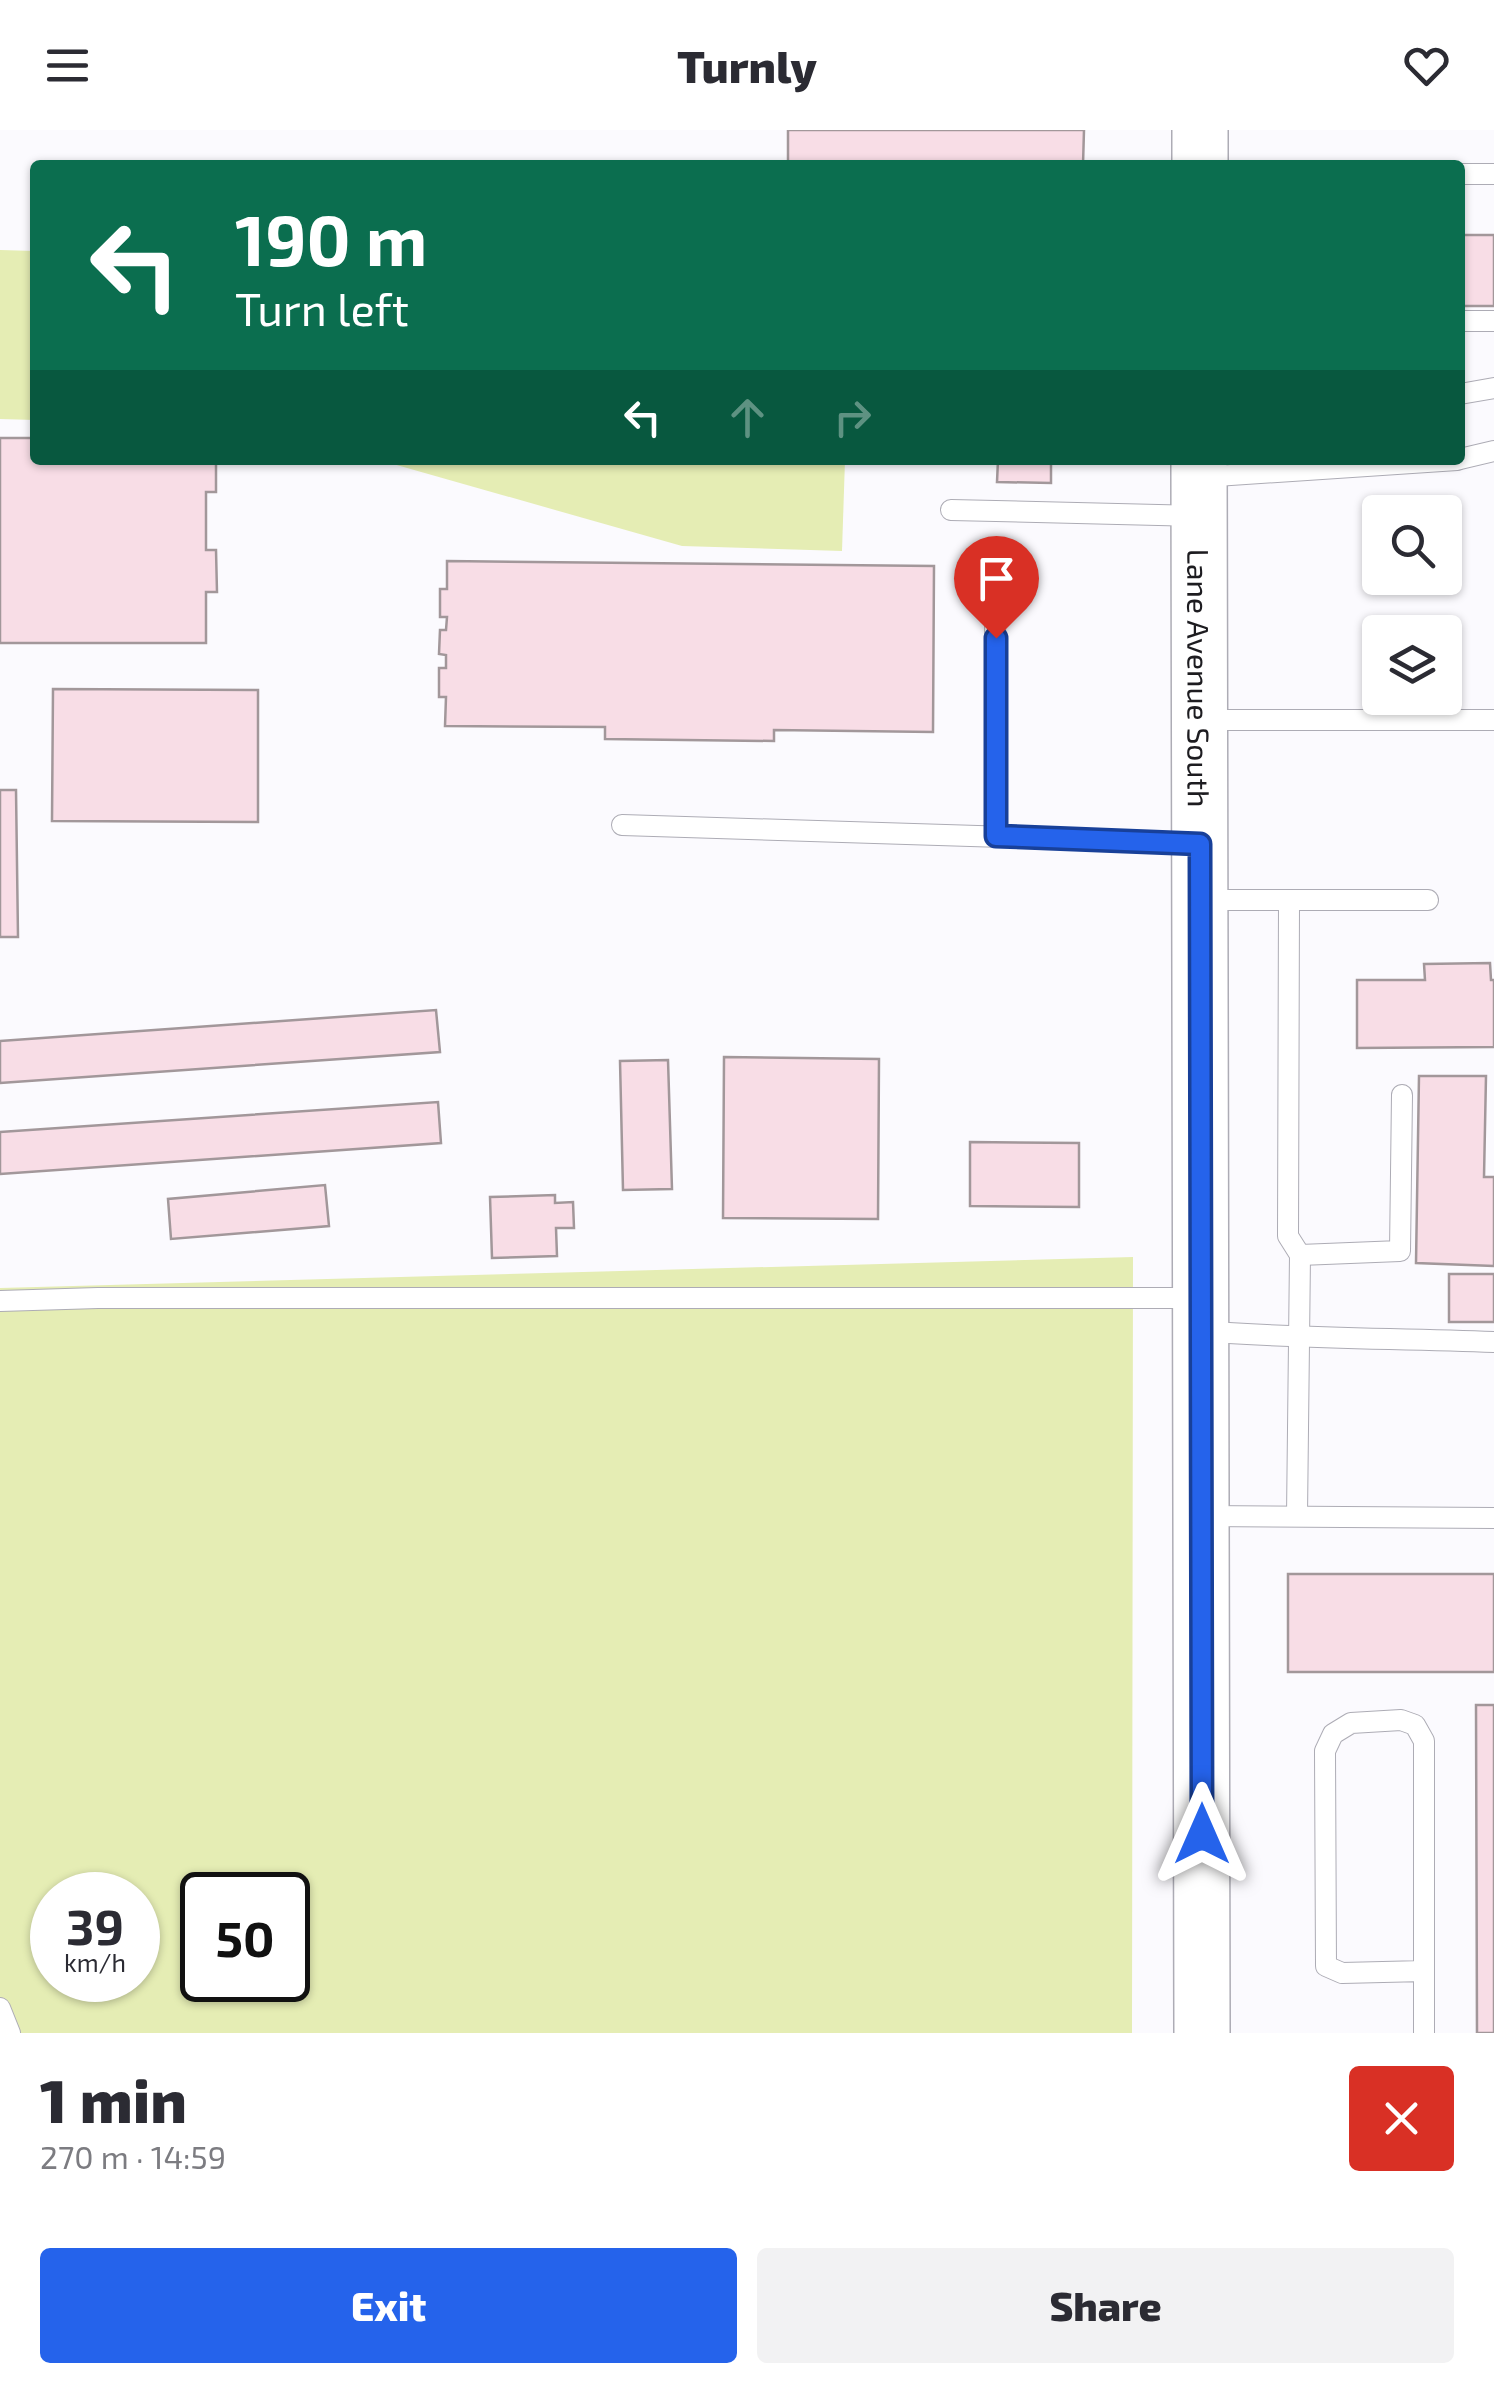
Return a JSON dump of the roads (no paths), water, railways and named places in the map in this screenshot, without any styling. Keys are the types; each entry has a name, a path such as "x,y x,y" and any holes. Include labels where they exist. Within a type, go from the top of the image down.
{"main road":[{"path":"1200,130 1200,160"},
{"name":"Lane Avenue South","path":"1199,484 1202,2033"}],"lane":[{"path":"1465,174 1494,174"},
{"path":"1465,321 1494,320"},
{"path":"1465,393 1494,388"},
{"path":"1465,458 1494,451"},
{"path":"951,510 1405,465"},
{"path":"996,599 996,836"},
{"path":"1200,720 1494,720"},
{"path":"622,825 1200,844"},
{"path":"1200,900 1428,900"},
{"path":"1288,900 1288,1236 1300,1255 1297,1516"},
{"path":"1300,1255 1400,1251 1402,1095"},
{"path":"0,1301 98,1298 1200,1315 1298,1339 1494,1342"},
{"path":"1201,1516 1494,1518"},
{"path":"1424,1971 1342,1973 1326,1966 1324,1752 1333,1734 1351,1723 1401,1720 1414,1725 1424,1741 1424,1971 1424,2033"},
{"path":"0,2008 10,2033"}]}
